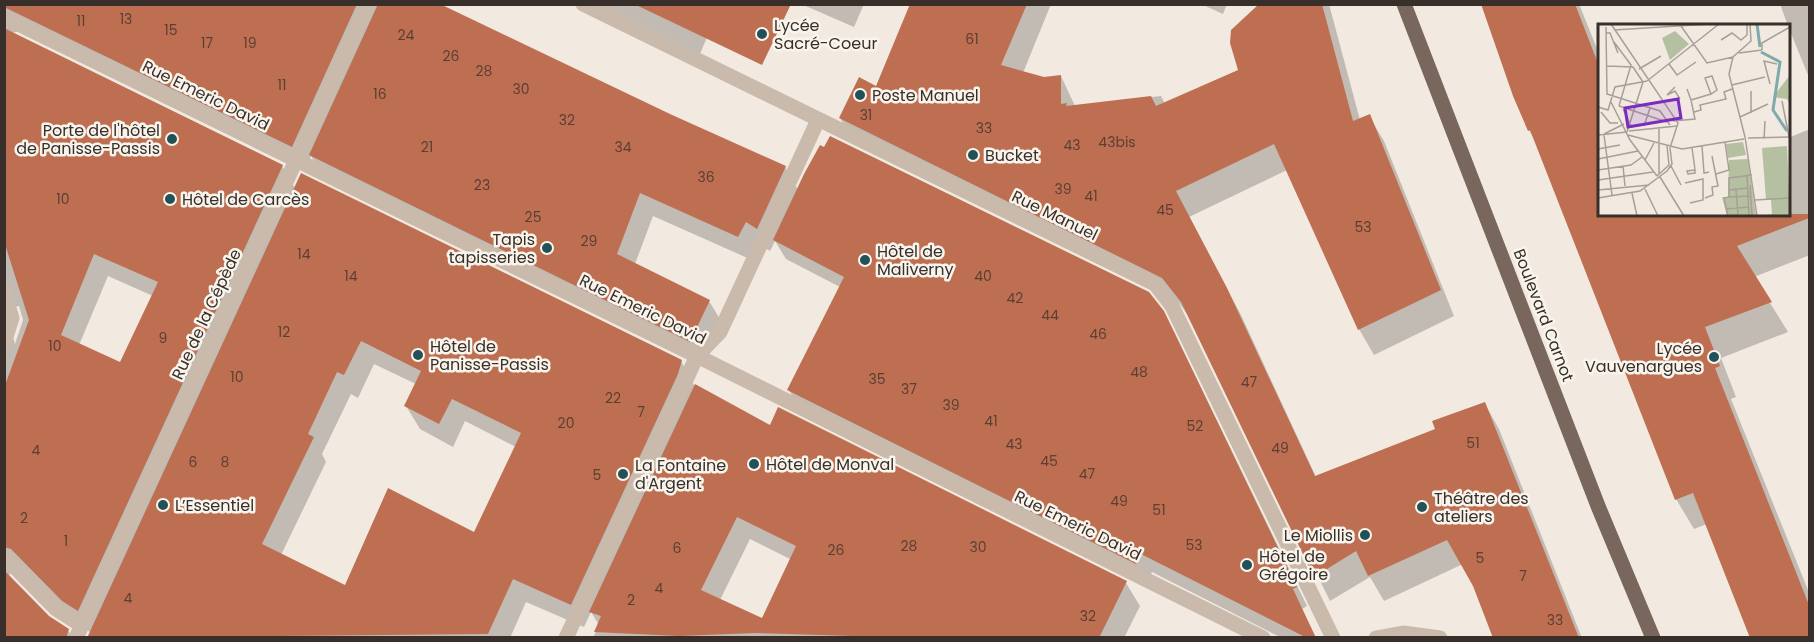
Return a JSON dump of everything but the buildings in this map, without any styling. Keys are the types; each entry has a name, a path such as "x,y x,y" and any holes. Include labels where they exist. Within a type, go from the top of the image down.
{"main road":[{"name":"Boulevard Carnot","path":"1404,4 1598,506 1653,638"}],"street":[{"name":"Rue de la Cépède","path":"78,631 368,4"},
{"name":"Rue Manuel","path":"583,4 1155,284 1172,306 1333,638"},
{"name":"Rue Emeric David","path":"4,17 298,159 1263,638"},
{"path":"566,638 697,356 720,332 818,120"},
{"path":"4,292 12,318 4,343"},
{"path":"4,556 78,631"},
{"path":"1376,638 1403,633 1440,638"}],"place":[{"name":"Lycée Sacré-Coeur","path":"762,34"},
{"name":"Poste Manuel","path":"860,95"},
{"name":"Porte de l'hôtel de Panisse-Passis","path":"172,139"},
{"name":"Bucket","path":"973,155"},
{"name":"Hôtel de Carcès","path":"170,199"},
{"name":"Tapis tapisseries","path":"547,248"},
{"name":"Hôtel de Maliverny","path":"865,260"},
{"name":"Hôtel de Panisse-Passis","path":"418,355"},
{"name":"Lycée Vauvenargues","path":"1714,357"},
{"name":"Hôtel de Monval","path":"754,464"},
{"name":"La Fontaine d'Argent","path":"623,474"},
{"name":"L’Essentiel","path":"163,505"},
{"name":"Théâtre des ateliers","path":"1422,507"},
{"name":"Le Miollis","path":"1365,535"},
{"name":"Hôtel de Grégoire","path":"1247,565"}]}
